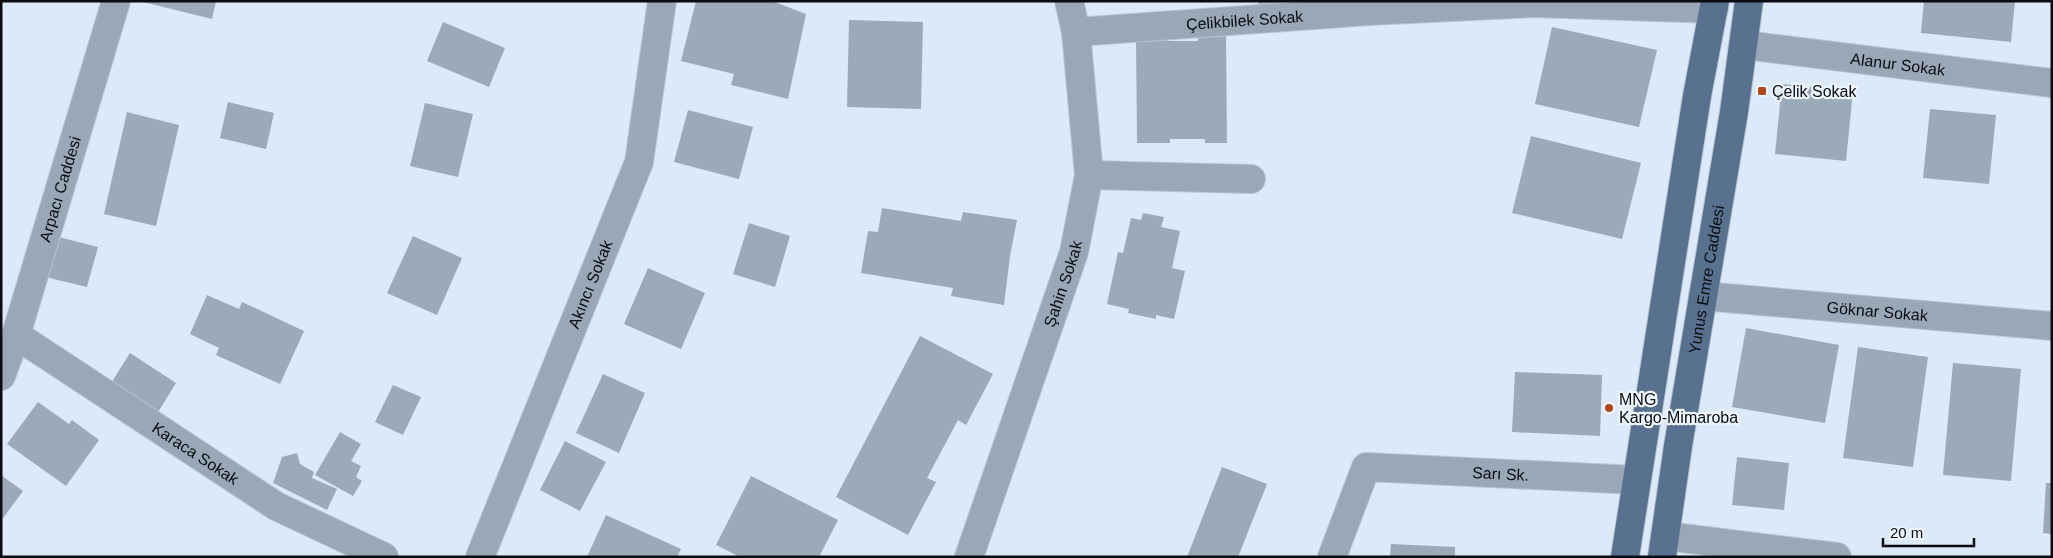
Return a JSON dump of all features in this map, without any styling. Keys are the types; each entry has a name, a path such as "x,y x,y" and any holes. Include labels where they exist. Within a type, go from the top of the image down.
{"main road":[{"name":"Yunus Emre Caddesi","path":"1664,546 1678,446 1744,45 1749,1"},
{"path":"1625,557 1696,106 1714,5"}],"street":[{"name":"Arpacı Caddesi","path":"1,376 16,335 116,1"},
{"name":"Akıncı Sokak","path":"480,557 639,162 662,1"},
{"name":"Şahin Sokak","path":"969,557 1074,252 1089,175 1076,32 1069,1"},
{"name":"Çelikbilek Sokak","path":"1076,32 1369,11 1534,3 1714,5"},
{"name":"Alanur Sokak","path":"1744,45 2052,83"},
{"path":"1089,175 1251,179"},
{"name":"Göknar Sokak","path":"1703,296 2052,326"},
{"name":"Karaca Sokak","path":"16,335 276,506 384,557"},
{"name":"Sarı Sk.","path":"1332,557 1366,467 1636,480"},
{"path":"1664,546 1837,557"}],"building":[{"path":"139,1 216,1 212,19"},
{"path":"696,1 772,1 806,14 788,99 731,85 734,74 681,61"},
{"path":"1258,1 1309,1 1309,3 1259,6"},
{"path":"1924,1 2015,1 2011,42 1921,33"},
{"path":"849,20 923,22 921,109 847,107"},
{"path":"443,22 505,48 489,87 427,61"},
{"path":"1552,27 1657,50 1639,127 1535,104"},
{"path":"1198,36 1226,36 1227,143 1205,143 1205,139 1170,139 1170,143 1137,143 1136,37 1168,37 1168,41 1198,41"},
{"path":"1782,84 1853,91 1846,161 1775,154"},
{"path":"228,102 274,113 266,149 220,138"},
{"path":"425,103 473,114 458,177 410,166"},
{"path":"1930,109 1996,115 1989,184 1923,178"},
{"path":"688,110 753,127 739,179 674,162"},
{"path":"127,112 179,125 156,226 104,214"},
{"path":"1531,136 1641,163 1622,239 1512,213"},
{"path":"882,208 961,221 963,212 1017,220 1004,305 951,296 953,288 861,273 868,231 878,232"},
{"path":"1143,213 1164,217 1161,227 1180,231 1172,268 1185,271 1174,319 1156,315 1156,319 1128,313 1129,309 1107,304 1118,252 1123,253 1131,218 1141,220"},
{"path":"749,223 790,236 775,287 733,274"},
{"path":"55,236 98,247 87,287 45,277"},
{"path":"413,236 462,258 437,315 387,293"},
{"path":"648,268 705,293 681,349 624,324"},
{"path":"207,295 239,309 242,302 304,331 280,384 216,355 219,348 190,334"},
{"path":"1746,328 1839,345 1825,423 1732,407"},
{"path":"920,336 993,374 966,425 958,420 927,478 936,482 908,535 836,497"},
{"path":"1858,347 1928,357 1913,467 1843,458"},
{"path":"130,353 176,383 155,417 108,388"},
{"path":"1953,363 2021,369 2011,481 1943,475"},
{"path":"1515,372 1602,375 1600,436 1512,432"},
{"path":"603,374 645,393 619,453 576,433"},
{"path":"393,385 421,397 403,435 375,422"},
{"path":"38,402 69,424 72,420 99,440 66,486 7,444"},
{"path":"340,432 361,444 351,461 361,466 356,477 362,481 353,496 315,475"},
{"path":"565,441 606,462 580,511 540,490"},
{"path":"297,453 300,464 314,472 312,478 337,489 327,510 273,483 282,457"},
{"path":"1737,457 1789,463 1784,510 1732,505"},
{"path":"1222,467 1267,484 1238,557 1187,557"},
{"path":"1,475 23,491 1,521"},
{"path":"751,476 838,520 819,557 740,557 716,545"},
{"path":"2046,483 2052,483 2052,534 2043,533"},
{"path":"606,515 681,549 677,557 587,557"},
{"path":"1391,544 1455,547 1455,557 1390,557"}],"place":[{"name":"Çelik Sokak","path":"1762,91"},
{"name":"MNG Kargo-Mimaroba","path":"1609,408"}]}
